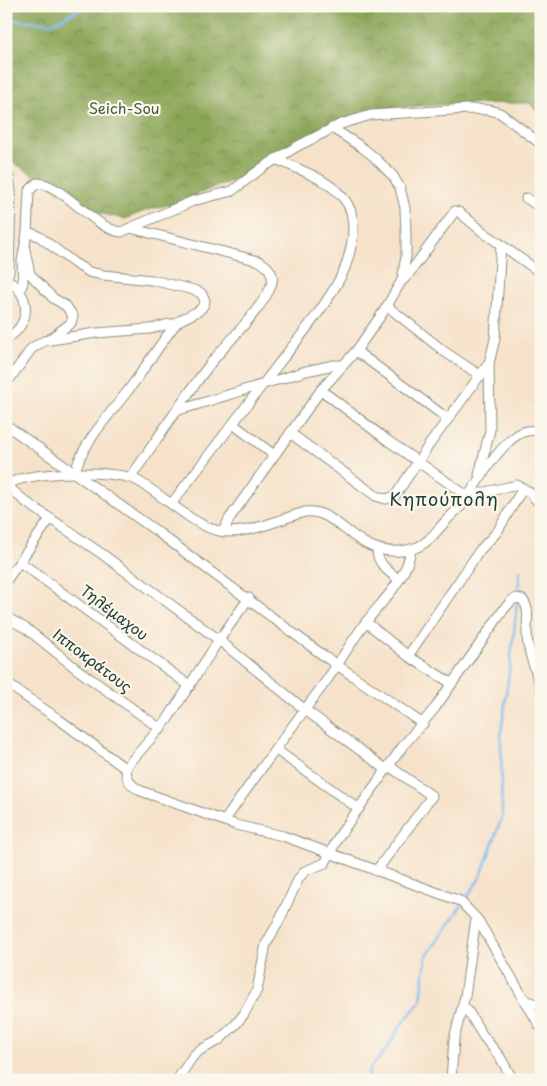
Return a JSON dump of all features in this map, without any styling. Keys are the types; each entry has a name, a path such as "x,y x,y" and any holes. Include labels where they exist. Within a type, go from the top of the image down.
{"street":[{"path":"20,290 27,233 29,191 32,186 38,183 53,189 111,229 121,232 193,201 232,191 275,159 332,128 381,113 484,109 500,113 541,144"},
{"path":"332,128 373,156 393,176 402,192 406,233 406,256 402,280"},
{"path":"172,504 317,314 341,276 349,255 353,234 351,212 348,206 335,190 318,178 275,159"},
{"path":"6,339 20,328 25,306 20,290 6,279 9,272 10,177"},
{"path":"526,198 541,208"},
{"path":"224,532 229,519 274,455 321,390 356,351 402,280 408,275 454,212 459,212 541,273"},
{"path":"130,228 258,261 265,264 272,275 272,283 262,302 211,364 131,477"},
{"path":"27,233 40,237 90,272 103,275 147,278 194,290 201,294 205,300 202,308 175,324 95,434 80,459 75,474"},
{"path":"476,482 490,430 489,363 495,339 502,244"},
{"path":"24,248 30,274 53,298 66,306 73,316 70,324 49,340"},
{"path":"386,306 435,345 480,376"},
{"path":"6,384 36,344 49,340 96,333 150,329 175,324"},
{"path":"356,351 448,419"},
{"path":"290,433 381,499 392,498 489,363"},
{"path":"176,412 323,367 343,365"},
{"path":"321,390 467,496 517,485 529,492 541,504"},
{"path":"233,424 274,455"},
{"path":"6,425 423,724"},
{"path":"376,871 432,796 388,768 304,709 219,640 102,554 26,502 6,485 14,481 45,475 75,474 131,477 207,527 224,532 247,530 305,512 316,512 329,518 363,543 377,549 390,551 411,549 428,540 458,508 476,482 515,436 526,431 541,431"},
{"path":"408,656 480,550 497,532 523,488"},
{"path":"6,581 50,519"},
{"path":"377,549 378,558 399,579"},
{"path":"225,820 366,622 391,593 407,565 411,549"},
{"name":"Τηλέμαχου","path":"20,562 190,686"},
{"path":"126,769 129,763 161,728 249,598"},
{"path":"177,1080 193,1056 200,1050 218,1041 244,1014 257,990 266,944 299,878 305,871 325,863 339,836 403,746 423,724 512,600 519,598 525,602 528,611 527,640 541,688"},
{"name":"Ιπποκράτους","path":"6,617 27,629 78,670 161,728"},
{"path":"366,622 408,656 451,683"},
{"path":"6,683 126,769 129,781 136,788 246,827 284,836 460,901 476,918 541,1028"},
{"path":"275,749 359,809"},
{"path":"451,1080 454,1039 463,1006 476,918"},
{"path":"522,998 536,1004 541,1003"},
{"path":"463,1006 468,1011 482,1036 500,1057 513,1080"}],"green space":[{"name":"Seich-Sou","path":"6,6 541,6 541,113 537,112 530,103 449,104 375,109 354,115 278,152 241,178 212,188 184,201 147,210 125,219 94,212 6,158"}],"waterway":[{"path":"6,19 52,23 81,9 82,6"},
{"path":"464,902 481,876 502,817 501,735 520,571"},
{"path":"367,1080 370,1068 386,1050 401,1025 421,1001 426,957 461,906"}],"district":[{"name":"Κηπούπολη","path":"444,500"}]}
